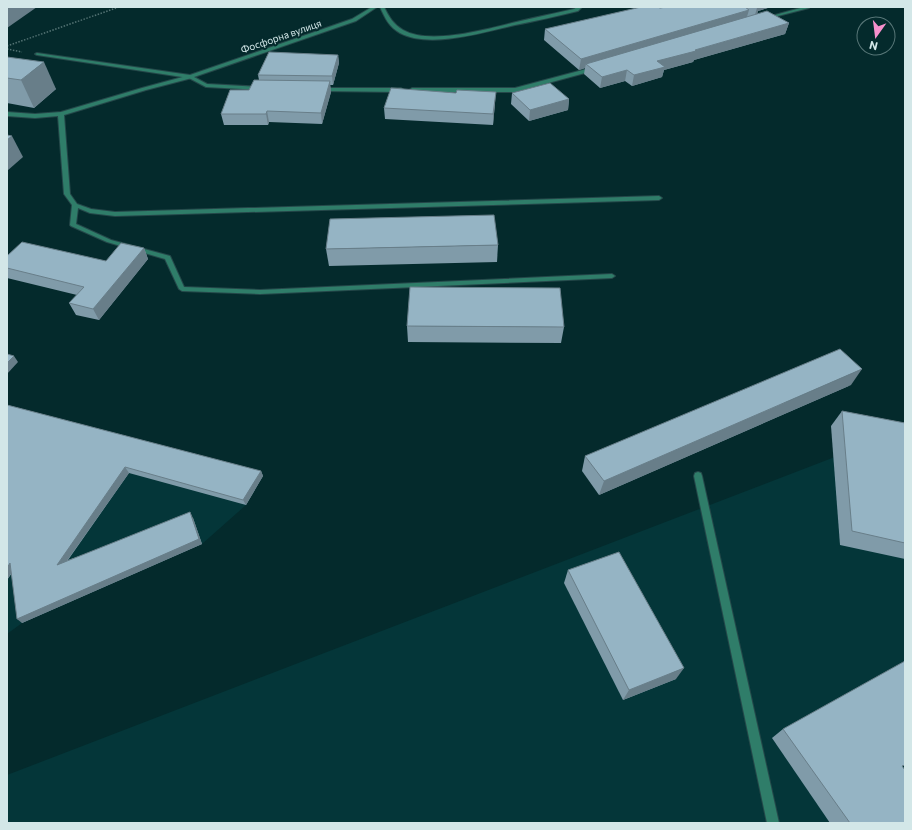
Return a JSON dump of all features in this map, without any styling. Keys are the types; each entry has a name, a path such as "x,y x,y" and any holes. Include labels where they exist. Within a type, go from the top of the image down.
{"street":[{"name":"Фосфорна вулиця","path":"7,114 35,116 61,114 144,88 190,77 354,20 375,7"},
{"path":"382,7 385,18 393,27 412,35 435,38 457,37 580,7"},
{"path":"762,19 806,7"},
{"name":"Фосфорна вулиця","path":"36,54 190,77"},
{"path":"316,89 515,90 602,66"},
{"path":"190,77 206,85 269,88"},
{"path":"61,114 67,194 74,205 73,225 109,241 168,258 182,289 260,292 612,276"},
{"path":"74,205 90,211 114,214 659,198"},
{"path":"698,476 773,823"}],"path":[{"path":"7,46 119,7"}],"shaded area":[{"path":"7,409 263,476 246,505 202,544 22,623 7,634"},
{"path":"905,430 905,823 7,823 7,775"}],"building":[{"path":"641,7 745,7 749,10 581,59 545,29"},
{"path":"767,11 789,23 657,61 665,67 634,75 627,70 602,77 586,64"},
{"path":"269,52 338,55 332,76 258,75"},
{"path":"7,57 44,62 21,80 7,78"},
{"path":"254,80 330,81 321,113 267,111 266,114 221,114 230,90 249,90"},
{"path":"550,83 569,99 530,110 512,93"},
{"path":"391,88 456,93 457,90 496,92 493,114 384,108"},
{"path":"7,135 12,136 7,140"},
{"path":"494,215 498,245 326,249 330,219"},
{"path":"22,242 106,261 121,243 144,248 93,309 69,303 84,287 7,268 7,256"},
{"path":"410,287 560,288 564,327 407,326"},
{"path":"840,349 862,369 604,481 585,456"},
{"path":"7,354 14,356 7,363"},
{"path":"7,405 261,471 243,500 125,467 57,565 190,512 199,539 17,619 10,563 7,568"},
{"path":"842,411 905,423 905,543 852,531"},
{"path":"619,552 684,668 629,690 568,570"},
{"path":"905,661 905,765 902,766 905,770 905,823 850,823 783,729"}]}
